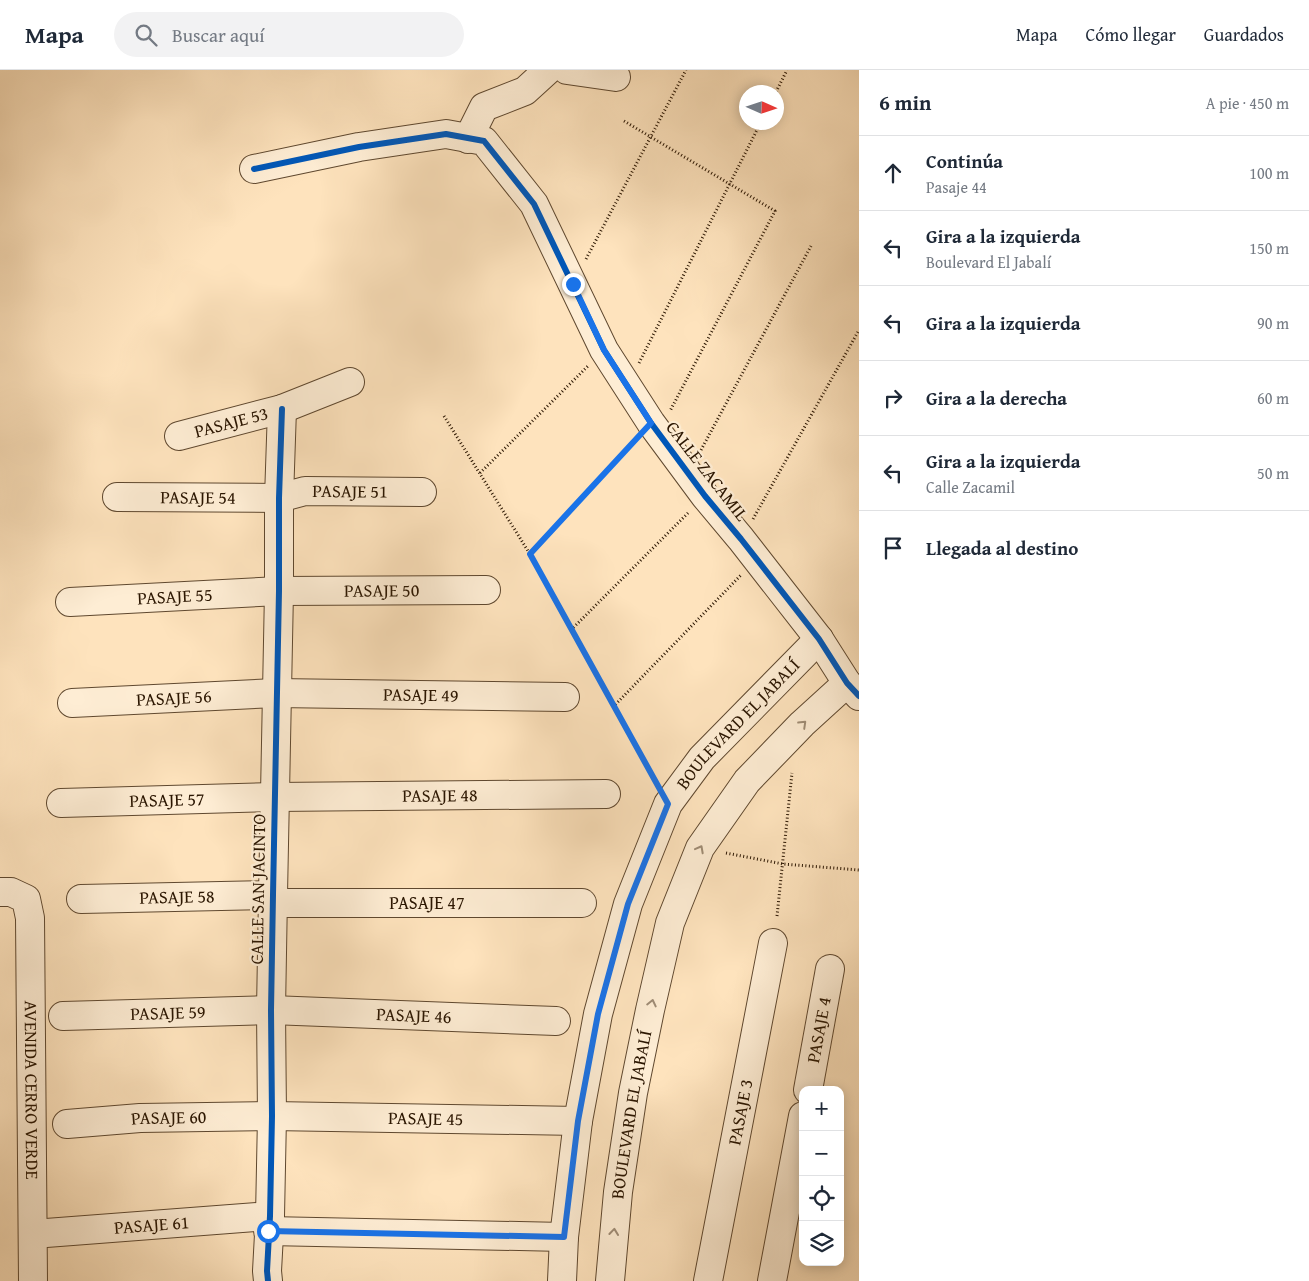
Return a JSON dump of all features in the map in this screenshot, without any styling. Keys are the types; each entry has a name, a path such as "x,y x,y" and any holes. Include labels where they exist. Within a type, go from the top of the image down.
{"street":[{"path":"468,139 484,107 525,91 548,70"},
{"path":"567,70 616,76"},
{"name":"CALLE ZACAMIL","path":"254,169 359,147 446,134 484,142 534,204 604,350 654,428 705,496 819,639 853,690"},
{"name":"PASAJE 53","path":"179,436 282,409 350,382"},
{"name":"CALLE SAN JACINTO","path":"268,1281 266,1271 272,1116 273,899 282,409"},
{"name":"PASAJE 51","path":"279,498 305,491 422,492"},
{"name":"PASAJE 54","path":"117,497 279,498"},
{"name":"PASAJE 50","path":"279,591 486,590"},
{"name":"PASAJE 55","path":"70,602 279,591"},
{"name":"BOULEVARD EL JABALÍ","path":"562,1281 564,1237 578,1121 598,1014 628,904 668,804 702,758 819,639"},
{"name":"BOULEVARD EL JABALÍ","path":"610,1281 618,1192 633,1093 650,1010 670,923 700,848 747,781 802,724 853,690"},
{"name":"PASAJE 49","path":"276,692 565,696"},
{"name":"PASAJE 56","path":"72,703 276,692"},
{"name":"PASAJE 48","path":"275,797 606,794"},
{"name":"PASAJE 57","path":"61,803 275,797"},
{"name":"AVENIDA CERRO VERDE","path":"13,896 30,918 33,1281"},
{"name":"PASAJE 58","path":"80,899 273,899"},
{"name":"PASAJE 47","path":"273,899 582,903"},
{"name":"PASAJE 3","path":"708,1281 773,943"},
{"name":"PASAJE 4","path":"809,1086 830,969"},
{"name":"PASAJE 59","path":"63,1016 272,1010"},
{"name":"PASAJE 46","path":"272,1010 556,1021"},
{"name":"PASAJE 45","path":"272,1116 578,1121"},
{"name":"PASAJE 60","path":"67,1124 140,1118 272,1116"},
{"path":"772,1281 800,1131"},
{"name":"PASAJE 61","path":"34,1234 269,1224 564,1237"}],"path":[{"path":"573,284 686,70"},
{"path":"780,85 787,70"},
{"path":"530,554 654,428 775,210 624,121"},
{"path":"627,386 757,130"},
{"path":"688,473 811,246"},
{"path":"613,707 749,549 859,330"},
{"path":"480,474 604,350"},
{"path":"444,416 530,554 668,804"},
{"path":"571,630 705,496"},
{"path":"777,916 792,773"},
{"path":"700,848 783,864 859,870"}],"cycle path":[{"path":"254,169 359,147 446,134 484,141 534,204 604,350 651,423 705,496 819,639 847,683 859,696"},
{"path":"268,1281 272,1116 271,1010 279,498 282,409"}],"route":[{"path":"268,1231 564,1237 578,1121 598,1014 628,904 668,804 530,554 651,423 604,350 573,284"}]}
